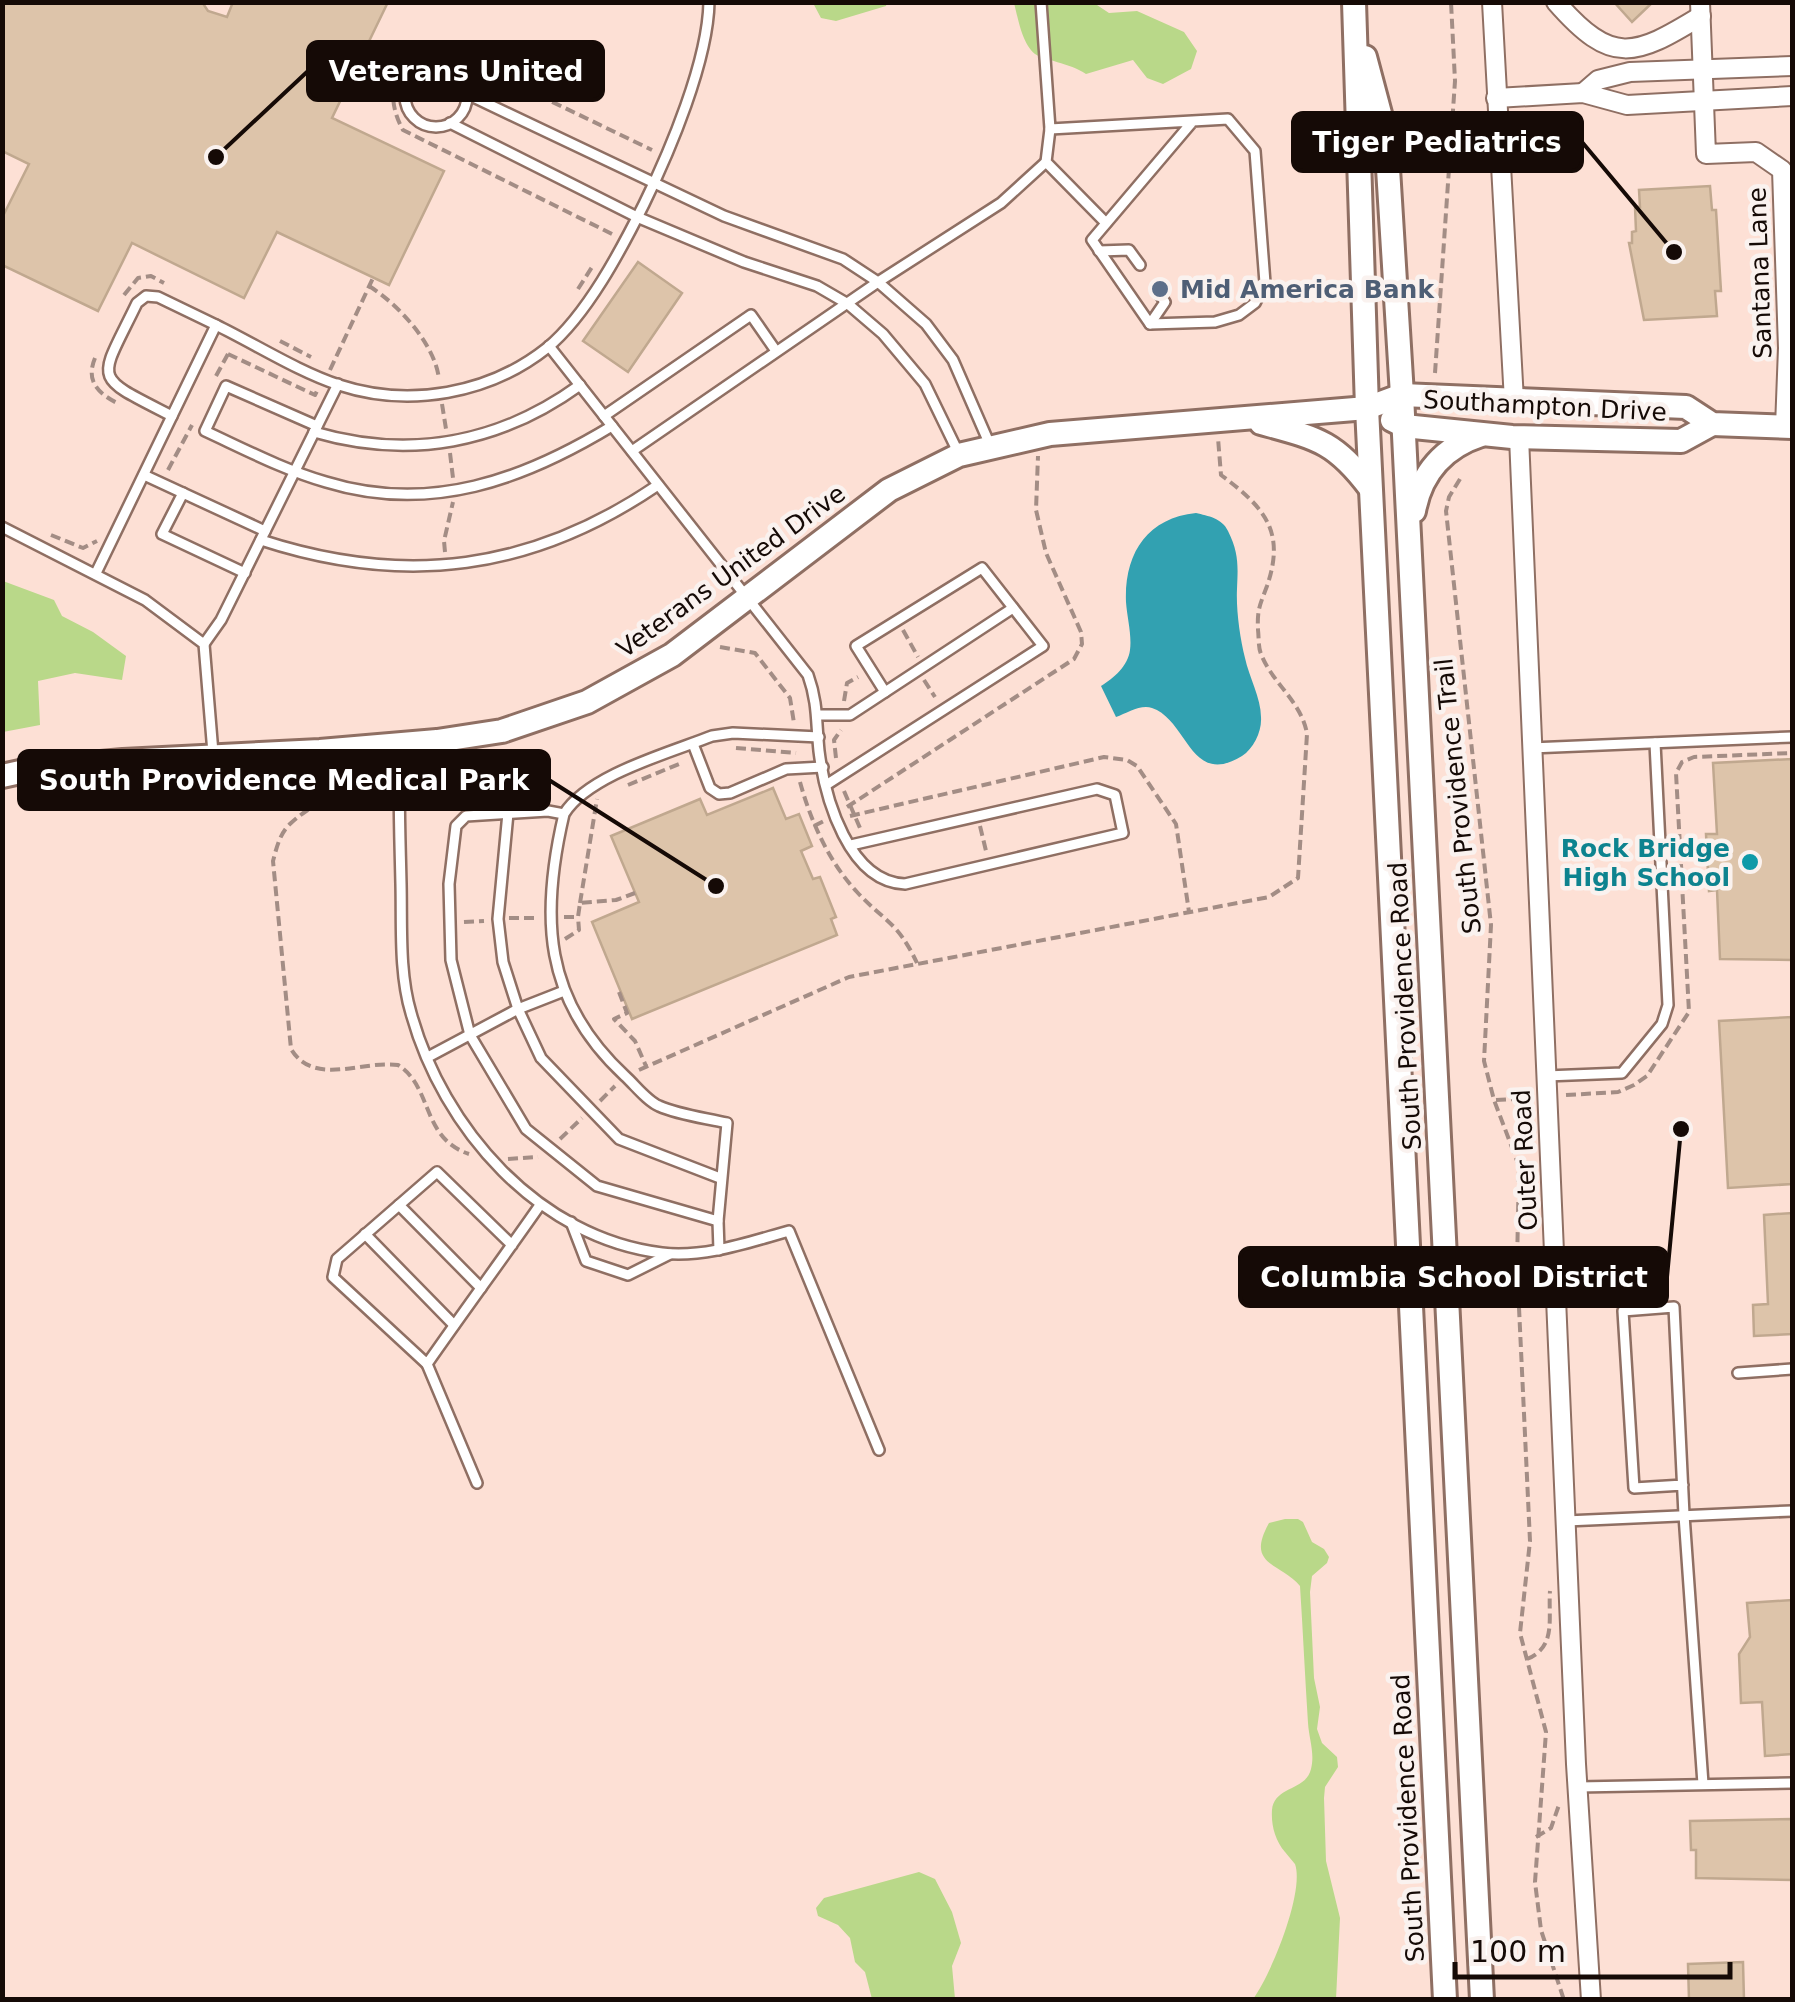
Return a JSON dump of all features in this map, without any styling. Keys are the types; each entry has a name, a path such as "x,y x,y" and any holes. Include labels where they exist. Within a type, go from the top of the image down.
{"main road":[{"name":"South Providence Road","path":"1354,9 1386,136 1404,426 1482,2000"},
{"name":"South Providence Road","path":"1354,9 1366,408 1445,2000"},
{"name":"Southampton Drive","path":"1366,408 1402,395 1686,407 1712,424 1789,427"},
{"name":"Southampton Drive","path":"1366,408 1404,426 1519,437 1682,441 1712,424"},
{"name":"Veterans United Drive","path":"2,776 34,769 400,744 502,731 587,702 672,655 889,490 959,455 1039,436 1366,408"},
{"path":"1247,418 1335,448 1370,488"},
{"path":"1409,539 1425,476 1458,442 1484,434"}],"street":[{"path":"1492,2 1514,401"},
{"path":"1556,2 1576,26 1614,48 1647,47 1700,9"},
{"name":"Santana Lane","path":"1700,9 1706,154 1756,152 1782,170 1789,247 1789,427"},
{"path":"1583,93 1598,80 1630,72 1792,66"},
{"path":"1496,98 1583,93 1627,105 1792,96"},
{"name":"Outer Road","path":"1519,437 1578,1787 1591,2000"}],"lane":[{"path":"172,416 118,388 108,378 107,366 137,303 146,296 158,298 338,384 390,396 471,388 515,370 549,346 584,306 654,182 688,95 705,36 708,2"},
{"path":"632,451 878,282 1001,203 1046,162 1050,129 1042,2"},
{"path":"441,65 459,75 467,94 463,111 440,126 420,122 407,106 407,85 421,69 441,65"},
{"path":"467,94 724,216 843,259 878,282 926,324 953,360 990,446"},
{"path":"1050,129 1228,119 1254,150 1265,283 1256,304 1239,315 1215,322 1150,324"},
{"path":"1150,324 1092,240 1193,121"},
{"path":"450,123 637,217 744,262 818,286 848,304 883,334 925,384 959,455"},
{"path":"1046,162 1106,222"},
{"path":"1099,251 1129,250 1140,265"},
{"path":"1150,324 1165,302 1160,295"},
{"path":"604,416 751,315 776,351"},
{"path":"96,573 216,325"},
{"path":"549,346 808,675 818,701 826,785 836,815 851,845 866,868 886,884 905,884 1123,833 1115,794 1097,789 851,845"},
{"path":"213,756 204,644 221,620 338,384"},
{"path":"580,385 546,410 511,426 419,446 340,439 226,386 204,431 294,472 366,492 412,495 501,481 543,465 612,426"},
{"path":"144,475 304,554 357,564 447,566 496,560 540,546 590,526 658,485"},
{"path":"183,493 162,534 244,573"},
{"path":"2,527 145,600 204,644"},
{"path":"826,785 1043,646 982,568 856,646 885,692"},
{"path":"818,715 850,715 1013,608"},
{"path":"718,1250 720,1178 727,1123 658,1106 598,1050 564,990 553,954 551,879 564,814 590,786 693,744 733,733 819,737"},
{"path":"1531,748 1792,737"},
{"path":"1546,1076 1622,1073 1662,1024 1668,1005 1655,743"},
{"path":"400,744 404,968 410,1013 455,1112 490,1158 531,1200 592,1234 673,1252 718,1250 790,1231 879,1450"},
{"path":"693,744 710,788 719,794 786,769 822,767"},
{"path":"508,813 498,920 504,962 518,1010 541,1058 619,1139 720,1178"},
{"path":"564,814 466,816 456,826 449,884 451,960 470,1035 526,1129 597,1186 718,1221"},
{"path":"428,1057 564,990"},
{"path":"477,1483 427,1364 333,1277 337,1259 437,1172 512,1245"},
{"path":"399,1204 481,1288"},
{"path":"427,1364 540,1205"},
{"path":"572,1222 586,1261 628,1275 673,1252"},
{"path":"365,1234 454,1325"},
{"path":"1683,1485 1634,1488 1623,1311 1674,1307 1703,1784"},
{"path":"1738,1372 1792,1369"},
{"path":"1566,1520 1792,1510"},
{"path":"1578,1787 1792,1782"}],"path":[{"path":"1435,373 1455,81 1451,2"},
{"path":"606,244 612,233 403,130 392,110 397,74 410,60 426,52 455,55 652,151 656,142"},
{"path":"570,301 600,254"},
{"path":"121,302 128,286 138,278 151,276 166,284"},
{"path":"228,354 315,394 332,367 373,278"},
{"path":"369,286 387,297 430,351 440,380 455,491 444,541 447,566"},
{"path":"274,338 342,372"},
{"path":"99,350 92,366 95,388 124,407"},
{"path":"440,380 451,379"},
{"path":"320,750 324,792 318,804 290,824 278,840 274,861 291,1049 298,1062 313,1070 398,1065 408,1071 434,1127 444,1139 459,1150 490,1158 536,1158 552,1148 626,1077 850,977 1268,897 1298,878 1307,734 1305,720 1260,652 1257,608 1268,583 1275,543 1272,527 1246,494 1222,475 1217,421"},
{"path":"836,815 1074,659 1082,644 1081,632 1046,552 1036,510 1039,436"},
{"name":"South Providence Trail","path":"1460,480 1449,497 1446,511 1491,926 1484,1061 1519,1166 1517,1265 1530,1541 1520,1633 1546,1732 1534,1882 1540,1930 1564,2000"},
{"path":"46,532 84,548 97,540"},
{"path":"852,816 839,776 834,740 842,728 847,684 871,670"},
{"path":"614,791 726,748 796,753"},
{"path":"580,903 597,798"},
{"path":"565,939 579,930 578,917"},
{"path":"618,992 628,1013 614,1018 635,1041 646,1066"},
{"path":"1536,1836 1550,1828 1562,1799"}],"green space":[{"path":"813,2 887,3 836,21 821,18"},
{"path":"1014,3 1094,3 1109,13 1137,11 1184,32 1197,51 1191,69 1163,84 1147,78 1133,60 1086,74 1035,54 1024,37"},
{"path":"3,581 54,600 62,616 126,656 122,680 75,673 38,681 40,725 3,732"},
{"path":"1285,1519 1303,1522 1312,1542 1329,1557 1312,1576 1310,1592 1314,1678 1320,1707 1317,1729 1322,1743 1337,1757 1338,1767 1325,1787 1324,1798 1326,1861 1340,1918 1336,1999 1253,1999 1284,1934 1297,1877 1295,1864 1276,1837 1274,1802 1308,1776 1312,1763 1300,1586 1268,1562 1261,1548 1269,1523"},
{"path":"919,1872 935,1879 952,1912 961,1943 952,1966 955,1999 872,1999 865,1972 855,1962 850,1938 838,1925 818,1916 816,1908 824,1898"}],"water":[{"path":"1196,513 1222,523 1234,546 1240,633 1260,710 1260,728 1254,744 1242,756 1225,764 1211,764 1200,758 1174,725 1152,708 1139,708 1116,717 1101,686 1120,671 1129,656 1126,585 1134,554 1142,541 1164,522"}],"building":[{"path":"2,2 202,2 208,11 227,17 233,2 388,2 332,118 444,171 389,285 277,232 244,298 132,243 98,311 2,265 2,218 29,164 2,151"},
{"path":"1614,2 1653,2 1632,22"},
{"path":"1710,186 1712,210 1716,210 1721,291 1715,291 1717,316 1644,320 1629,243 1636,231 1639,190"},
{"path":"638,262 682,293 628,372 583,341"},
{"name":"Rock Bridge High School","path":"1792,759 1792,960 1720,959 1717,890 1709,891 1706,834 1717,834 1713,763"},
{"path":"773,788 786,819 799,814 812,846 801,851 813,879 820,877 836,917 831,919 837,935 632,1019 592,922 639,902 611,836 700,799 707,815"},
{"path":"1792,1017 1792,1184 1728,1188 1719,1021"},
{"path":"1792,1213 1792,1334 1754,1336 1753,1305 1768,1304 1764,1215"},
{"path":"1792,1600 1792,1754 1765,1756 1762,1702 1741,1703 1739,1654 1750,1637 1747,1603"},
{"path":"1792,1819 1792,1880 1696,1878 1690,1821"},
{"path":"1743,1962 1744,2000 1689,2000 1688,1964"}],"place":[{"name":"Veterans United","path":"216,157"},
{"name":"Tiger Pediatrics","path":"1674,252"},
{"name":"Mid America Bank","path":"1160,289"},
{"name":"Rock Bridge High School","path":"1750,862"},
{"name":"South Providence Medical Park","path":"716,886"},
{"name":"Columbia School District","path":"1681,1129"}]}
